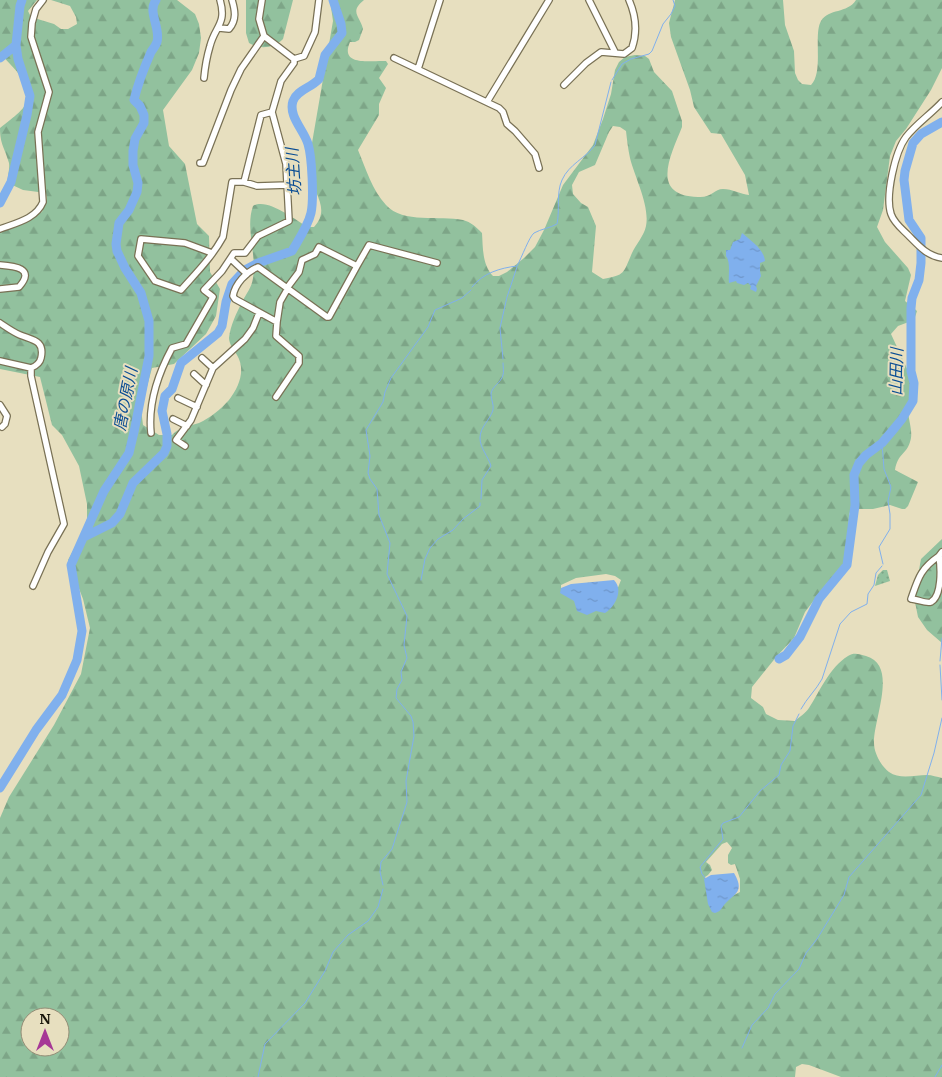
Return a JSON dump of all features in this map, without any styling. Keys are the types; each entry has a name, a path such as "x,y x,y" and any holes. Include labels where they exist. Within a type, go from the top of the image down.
{"street":[{"path":"0,230 34,214 41,208 43,202 38,132 49,92 32,37 32,22 36,9 42,0"},
{"path":"204,78 210,44 220,28 222,16 220,0"},
{"path":"220,28 229,29 232,25 235,16 232,0"},
{"path":"262,0 260,19 264,36 294,59"},
{"path":"294,59 304,56 312,40 317,25 319,0"},
{"path":"418,69 440,0"},
{"path":"487,102 549,0"},
{"path":"589,0 615,52"},
{"path":"564,86 586,63 601,52 624,54 629,51 634,42 635,19 629,0"},
{"path":"200,164 204,163 216,126 241,69 264,36"},
{"path":"394,58 499,108 503,112 507,124 535,154 539,168"},
{"path":"151,433 152,404 166,360 172,348 186,344 212,300 213,297 204,290 222,271 234,253 245,253 258,236 289,221 286,164 272,112 281,81 294,63 294,59"},
{"path":"942,102 901,144 890,192 889,205 895,222 918,246 934,257 942,258"},
{"path":"244,182 261,114 272,112"},
{"path":"212,253 186,244 141,239 138,256 154,281 181,290 212,253 222,237 232,182 244,182 257,186 288,185"},
{"path":"277,322 233,296 235,288 255,268 262,269 329,317 369,245 437,263"},
{"path":"276,397 299,363 298,356 276,336 280,302 287,288 299,272 302,260 315,254 319,248 357,266"},
{"path":"231,259 247,274"},
{"path":"0,265 17,266 25,273 25,278 19,287 0,289"},
{"path":"185,446 176,440 187,426 197,407 213,368 245,340 253,328 259,312"},
{"path":"0,323 21,336 36,340 41,347 42,354 40,361 35,367 31,368 0,361"},
{"path":"202,358 213,368"},
{"path":"31,368 30,376 64,524 48,552 33,586"},
{"path":"194,374 206,384"},
{"path":"178,398 197,407"},
{"path":"0,405 7,416 2,427"},
{"path":"173,419 187,426"},
{"path":"940,554 941,584 936,598 931,602 911,599 923,570 927,564 940,554"}],"green space":[{"path":"0,0 37,0 28,11 31,17 54,24 61,29 68,29 77,24 76,17 70,6 51,0 177,0 195,14 201,38 199,53 192,70 163,110 169,146 185,164 197,224 209,236 210,272 220,289 216,316 206,334 174,364 152,368 141,409 143,425 159,435 172,435 181,428 207,419 229,400 236,390 241,367 229,338 234,319 252,281 254,260 250,224 253,206 266,204 308,227 314,227 319,220 321,207 312,182 310,159 333,21 330,0 364,0 356,11 363,29 359,40 350,42 349,55 353,59 386,61 388,64 379,78 386,88 379,104 379,115 358,150 377,193 386,205 402,215 463,220 471,223 482,233 484,256 489,272 493,276 499,276 507,272 535,247 563,185 593,145 611,94 615,70 619,62 625,57 645,56 649,59 654,72 672,91 682,121 682,127 669,161 669,182 673,190 683,195 698,197 707,196 723,189 749,195 745,175 721,134 711,133 694,107 690,90 671,37 669,23 675,0 783,0 785,25 794,51 795,73 802,84 811,85 817,71 819,27 824,17 848,7 856,0 942,0 942,68 931,90 896,141 890,156 883,210 877,227 885,242 908,268 911,275 905,301 917,311 914,320 898,326 891,334 914,384 914,395 908,406 911,438 896,464 895,470 918,482 905,509 890,505 873,509 851,509 845,571 841,576 827,583 805,612 794,638 752,687 751,698 763,707 766,714 778,720 795,721 808,710 830,673 841,661 852,654 866,656 876,661 881,670 883,681 874,743 875,751 881,763 889,772 898,776 929,775 942,778 942,1077 841,1077 802,1064 796,1067 795,1077 0,1077 0,818 9,797 54,725 81,674 90,628 83,599 68,560 82,534 87,519 87,504 79,466 62,435 52,425 40,377 0,369 0,232 42,212 47,199 46,193 23,190 8,183 9,163 2,143 0,128 24,107 27,101 26,86 0,52","holes":["613,126 620,127 626,131 630,158 644,201 647,218 644,233 623,272 603,279 592,272 596,226 588,207 581,203 573,194 572,185 579,172 595,165","606,574 621,580 615,595 577,600 561,590 561,585 576,578","727,842 732,848 728,855 728,863 731,865 735,864 740,879 740,892 732,896 705,880 705,877 712,870 706,862 722,844"]},
{"path":"246,0 293,0 283,39 267,47 258,47 249,43 246,33"},
{"path":"942,539 942,643 927,630 918,617 914,597 921,559"},
{"path":"883,570 887,570 890,581 875,586 878,575"}],"water":[{"path":"742,233 756,245 765,261 760,263 761,276 756,286 756,292 750,289 751,286 748,283 744,285 736,281 729,283 729,266 726,250 730,250 733,242 740,239"},
{"path":"614,580 618,589 617,598 612,607 605,613 596,611 587,615 577,611 574,601 560,593 561,588 571,584"},
{"path":"734,873 739,884 737,892 720,911 712,912 708,904 704,879 711,875"}],"waterway":[{"path":"0,203 11,182 30,96 18,59 16,45 22,0"},
{"name":"唐の原川","path":"0,788 36,730 62,695 77,660 82,631 71,565 104,491 129,453 134,432 149,356 149,321 141,293 125,268 117,251 116,244 119,223 129,210 137,192 138,183 133,165 133,151 135,139 144,123 144,115 140,106 134,100 151,52 157,42 158,37 153,15 156,0"},
{"name":"坊主川","path":"245,270 258,263 292,251 310,218 312,188 309,150 306,139 294,118 292,107 295,97 319,79 325,55 342,33 333,0"},
{"path":"612,80 622,64 631,59 649,54 652,51 663,24 675,6 673,0"},
{"path":"0,58 16,45"},
{"path":"472,287 481,278 492,272 517,266 532,235 557,224 560,185 565,174 595,145 611,82"},
{"name":"山田川","path":"779,659 786,655 800,637 819,599 847,565 855,505 854,475 859,463 882,443 902,419 913,401 911,308 912,298 919,280 921,238 909,220 904,180 913,143 921,134 942,122"},
{"path":"503,359 500,328 507,297 517,267"},
{"name":"坊主川","path":"84,537 112,523 120,514 133,483 164,453 167,446 167,434 162,411 165,396 172,389 181,363 218,333 222,326 226,302 232,284 242,273"},
{"path":"383,885 380,872 381,862 392,849 407,802 406,781 414,736 411,716 396,698 397,689 402,680 401,672 407,658 404,645 407,616 387,574 390,543 379,515 377,489 368,473 370,456 366,430 383,402 391,378 428,327 435,310 462,298 471,290"},
{"path":"481,499 482,480 491,466 481,445 480,434 493,410 491,394 502,378 503,363"},
{"path":"882,443 884,469 891,487 888,501 890,529 879,547 883,564"},
{"path":"421,580 425,559 430,548 438,539 453,530 463,519 480,506 480,503"},
{"path":"801,709 822,679 840,624 851,612 867,604 868,594 874,585 876,573 882,566"},
{"path":"940,661 942,638"},
{"path":"940,665 942,700"},
{"path":"706,879 700,867 723,839 721,826 723,823 739,817 760,791 779,775 781,765 790,751 793,726 799,714"},
{"path":"742,1048 752,1025 768,1008 775,994 799,969 806,953 817,939 844,895 849,877 921,795 942,718"},
{"path":"258,1077 265,1044 305,1003 325,971 333,952 348,935 368,921 378,907 383,889"},
{"path":"935,1077 942,1065"}]}
